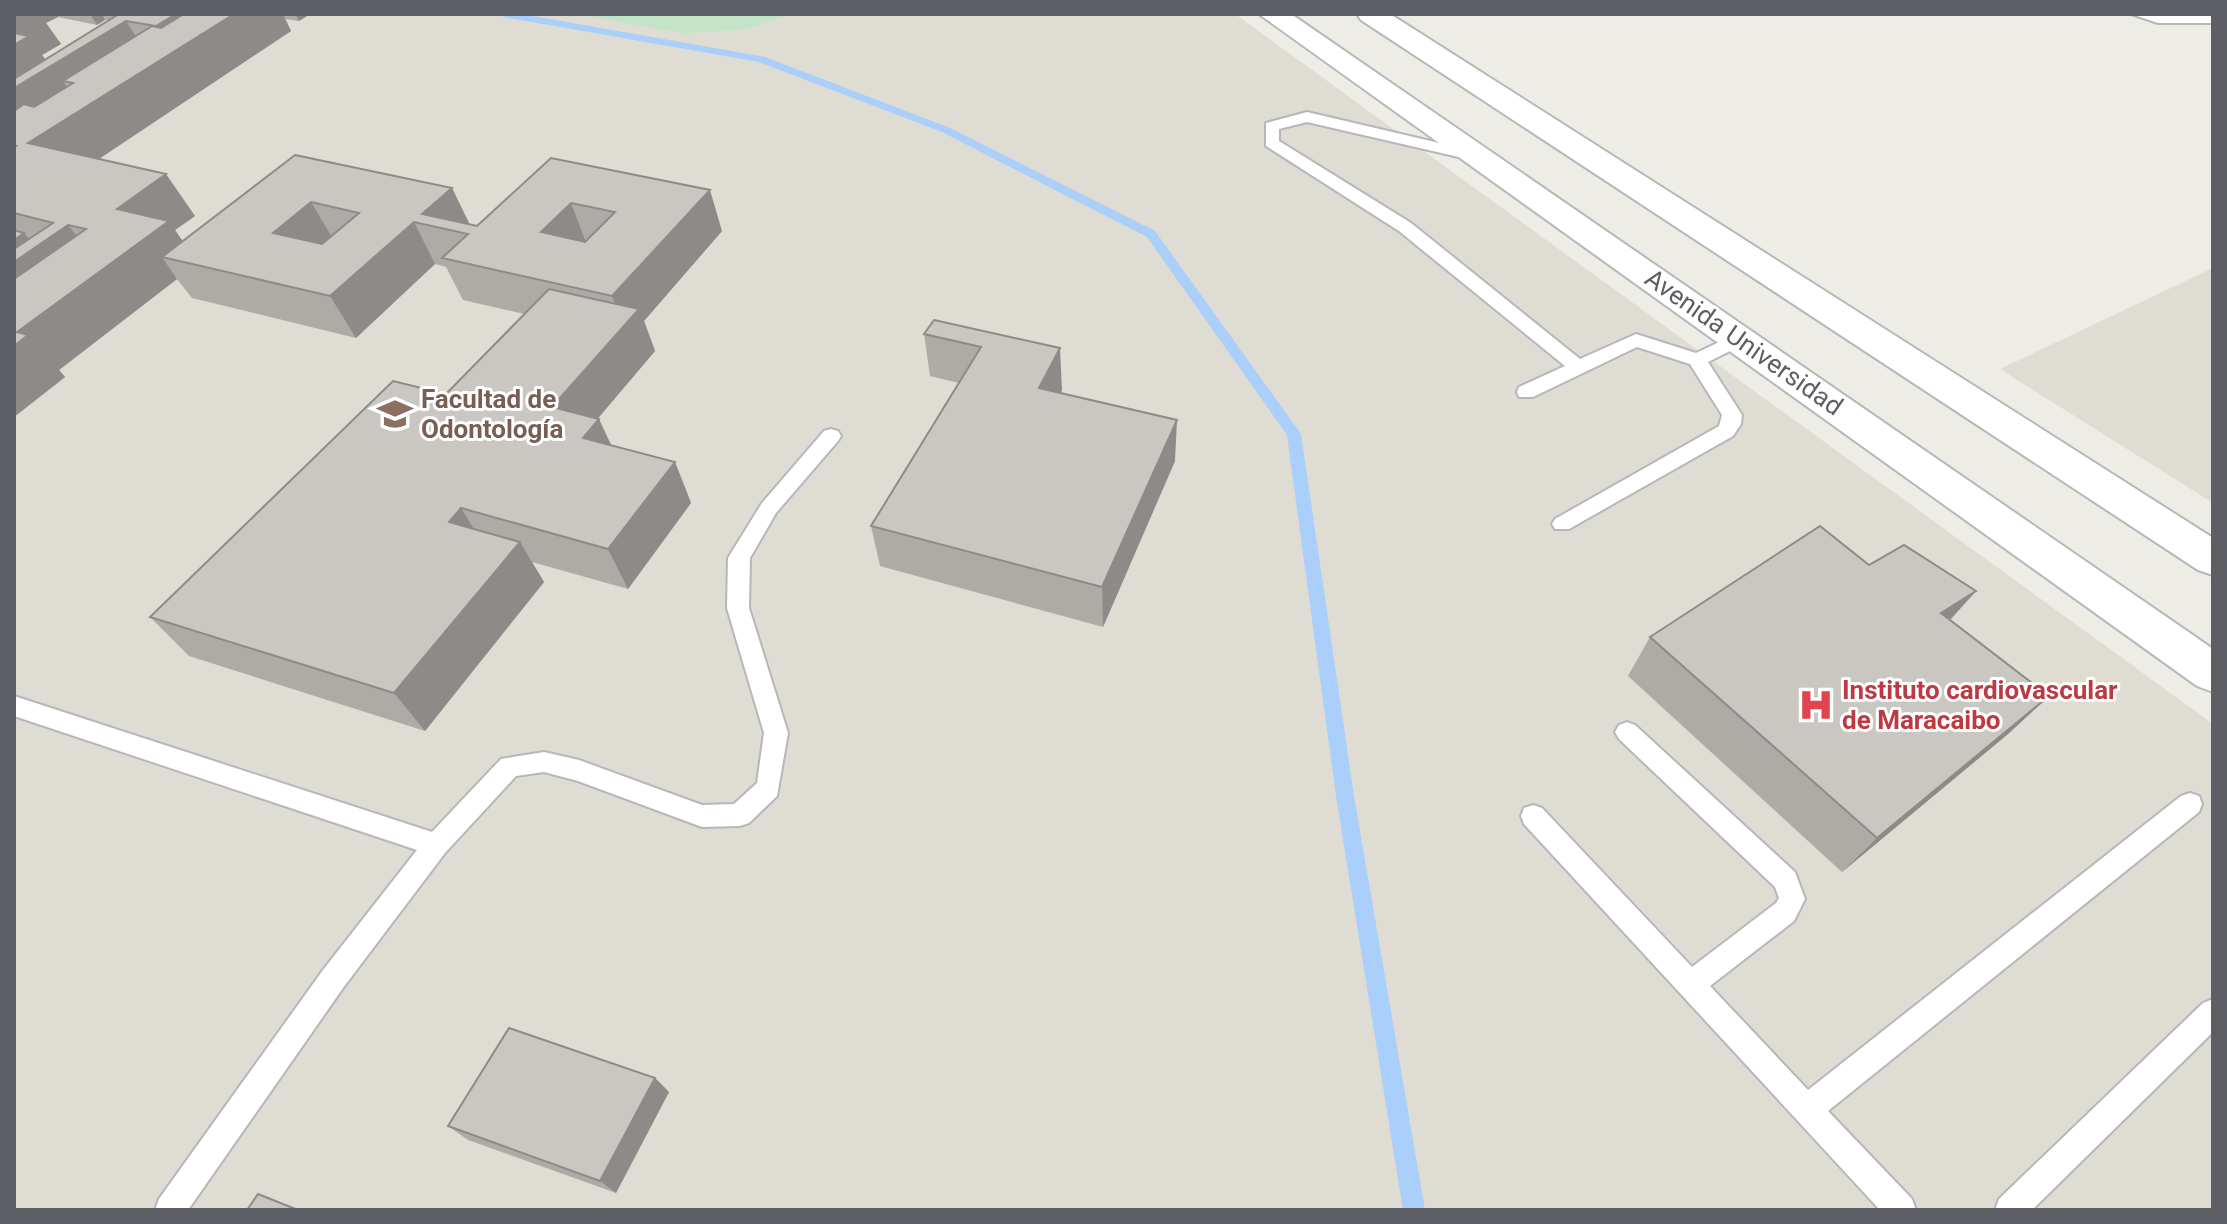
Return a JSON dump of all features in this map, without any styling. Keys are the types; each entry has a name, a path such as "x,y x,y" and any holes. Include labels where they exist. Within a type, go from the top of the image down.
{"street":[{"name":"Avenida Universidad","path":"1273,14 2213,673"},
{"path":"1371,14 2213,559"}],"lane":[{"path":"2138,14 2158,19 2213,19"},
{"path":"1479,157 1307,117 1271,126 1271,143 1405,227 1578,367"},
{"path":"1697,360 1740,339"},
{"path":"1526,392 1636,340 1697,360 1732,415 1726,431 1562,524"},
{"path":"170,1210 333,979 436,845 510,766 544,762 579,771 702,816 740,815 768,788 776,733 738,608 739,558 769,508 831,436"},
{"path":"14,706 436,845"},
{"path":"1627,732 1786,880 1792,899 1785,912 1691,984"},
{"path":"1808,1108 2190,804"},
{"path":"1533,816 1901,1210"},
{"path":"2010,1210 2213,1013"}],"shaded area":[{"path":"14,14 1235,14 2213,724 2213,1210 14,1210"},
{"path":"2213,268 2213,503 2000,369"}],"green space":[{"path":"576,14 794,14 740,30 681,33"}],"building":[{"path":"119,14 176,14 156,26 126,21 14,88 14,79"},
{"path":"184,14 234,14 28,143 166,174 117,209 169,221 17,332 28,335 14,346 14,279 86,229 68,225 14,262 14,249 53,223 14,213 14,111 24,104 34,107 73,83 63,81 152,26 161,28"},
{"path":"14,33 29,36 14,45"},
{"path":"295,155 452,188 422,214 477,226 551,158 710,190 612,296 442,258 468,234 414,222 330,296 162,257","holes":["311,202 359,213 322,244 273,233","571,203 615,212 585,242 541,232"]},
{"path":"14,230 24,233 14,240"},
{"path":"549,289 639,309 552,407 599,419 583,438 675,462 608,549 461,508 449,522 520,542 394,693 150,617 393,381 446,394"},
{"path":"934,320 1060,348 1039,388 1177,420 1102,587 871,526 981,347 924,334"},
{"name":"Instituto cardiovascular de Maracaibo","path":"1820,526 1869,565 1904,545 1976,591 1941,613 2049,696 1877,838 1650,637"},
{"path":"509,1028 655,1078 600,1181 448,1126"},
{"path":"258,1194 298,1210 247,1210"}],"waterway":[{"path":"504,14 761,59 946,130 1151,234 1294,434 1345,796 1414,1210"}],"place":[{"name":"Facultad de Odontología","path":"395,414"},
{"name":"Instituto cardiovascular de Maracaibo","path":"1816,705"}]}
